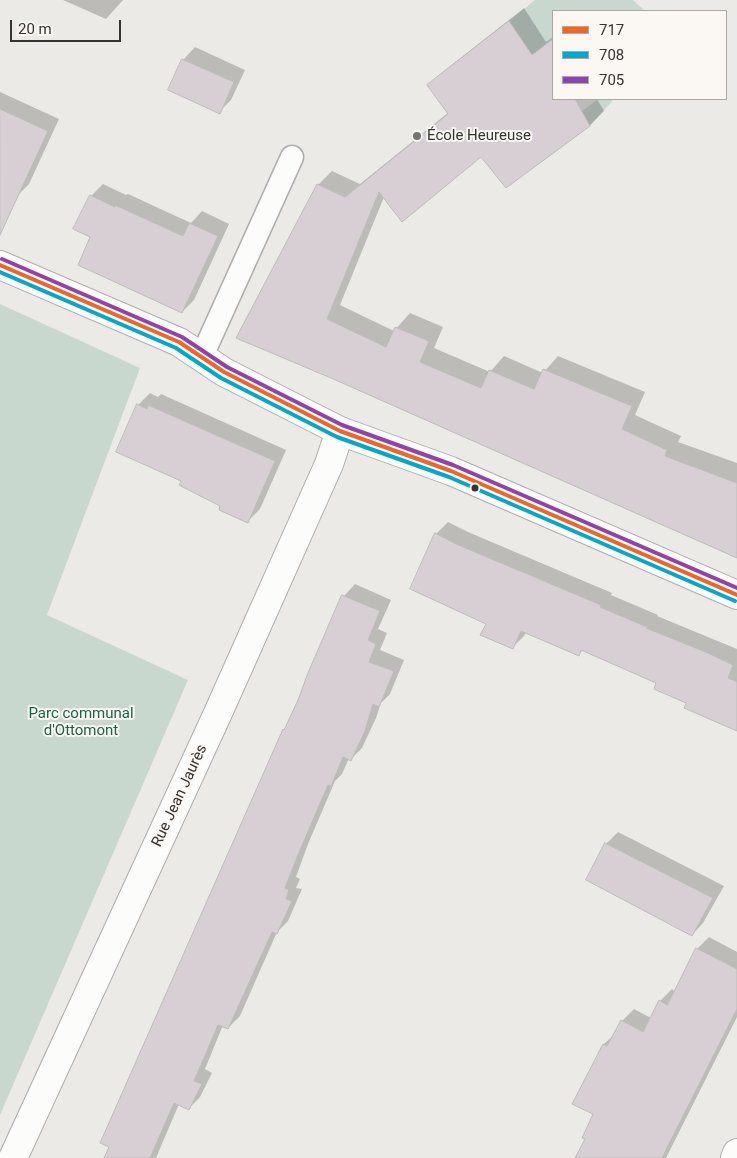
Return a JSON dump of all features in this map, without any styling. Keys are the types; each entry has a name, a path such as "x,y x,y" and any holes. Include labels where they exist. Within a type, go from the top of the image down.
{"street":[{"path":"0,264 179,342 224,372 340,431 451,471 737,595"},
{"name":"Rue Jean Jaurès","path":"13,1158 218,713 329,464 340,431"},
{"path":"735,1158 737,1153"}],"lane":[{"path":"202,356 292,157"}],"green space":[{"path":"535,0 633,0 644,10 552,10 552,40 532,55 509,21"},
{"path":"597,100 613,100 590,126 582,111"},
{"name":"Parc communal d'Ottomont","path":"0,304 140,368 47,615 188,680 0,1115"}],"building":[{"path":"509,21 532,55 552,40 552,100 576,100 590,126 506,188 481,157 402,222 379,192 327,319 386,347 395,327 429,341 420,362 481,388 489,370 534,389 543,369 632,406 622,429 667,450 665,456 737,483 737,558 331,378 236,338 317,184 345,197 448,114 427,85"},
{"path":"182,59 234,82 220,114 168,90"},
{"path":"0,109 48,131 0,235"},
{"path":"90,195 183,236 189,223 218,236 182,313 78,265 90,237 73,229"},
{"path":"137,404 147,409 148,405 275,461 248,523 219,510 220,506 179,485 181,481 116,452"},
{"path":"435,533 456,544 601,605 600,607 646,628 733,665 728,678 737,682 737,731 684,708 686,703 654,689 656,683 581,650 579,656 521,631 513,649 480,635 486,624 410,589"},
{"path":"342,595 380,611 368,640 376,644 369,662 394,671 379,707 373,704 365,731 351,761 343,757 331,786 328,785 285,888 289,890 286,899 292,901 277,934 272,932 228,1029 218,1025 194,1081 202,1084 189,1110 174,1103 150,1158 104,1158 109,1147 100,1143 283,729 298,700"},
{"path":"605,843 713,898 692,936 586,880"},
{"path":"696,948 737,969 737,1009 662,1158 575,1158 585,1139 582,1138 593,1114 572,1104 603,1044 607,1046 621,1020 643,1032 659,1000 667,1005"}],"transit line":[{"name":"705","path":"2,259 182,337 227,367 342,425 453,465 737,588"},
{"name":"717","path":"0,265 179,342 224,372 340,431 451,471 737,595"},
{"name":"708","path":"0,272 176,348 221,378 337,437 449,477 735,601"}],"place":[{"name":"École Heureuse","path":"417,136"}]}
